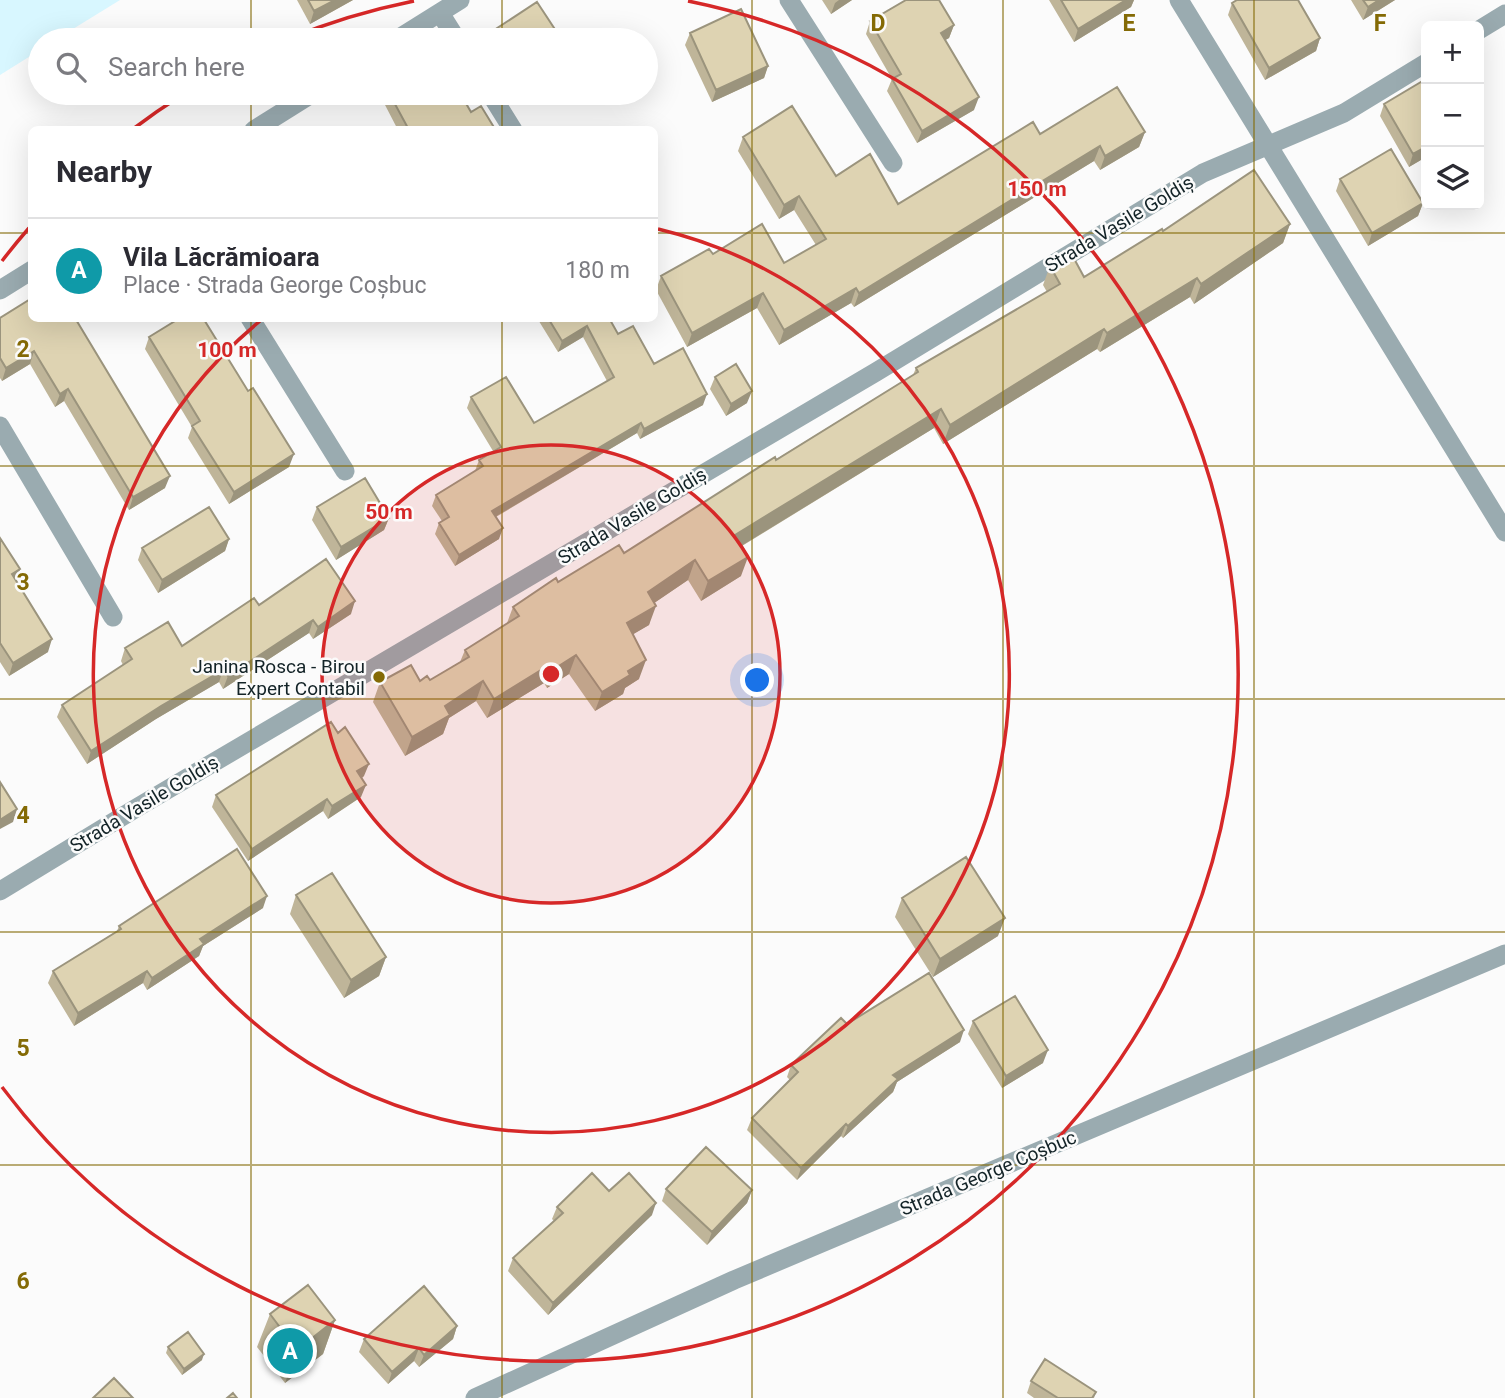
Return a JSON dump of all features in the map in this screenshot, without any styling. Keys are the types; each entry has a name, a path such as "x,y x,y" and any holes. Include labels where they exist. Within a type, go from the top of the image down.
{"street":[{"path":"416,28 460,0"},
{"path":"789,0 893,163"},
{"path":"1179,0 1505,532"},
{"path":"440,13 449,28"},
{"path":"1484,27 1505,14"},
{"name":"Strada Vasile Goldiș","path":"0,891 161,793 887,365 1203,173 1344,113 1421,66"},
{"path":"260,126 294,105"},
{"path":"497,105 511,126"},
{"path":"0,290 28,272"},
{"path":"252,322 345,471"},
{"path":"0,426 113,617"},
{"name":"Strada George Coșbuc","path":"475,1398 734,1280 1505,954"}],"shaded area":[{"path":"0,0 120,0 74,28 28,28 28,58 0,75"}],"building":[{"path":"308,0 335,0 314,11"},
{"path":"906,0 939,0 954,25 941,33 979,97 922,131 892,79 901,74 870,21"},
{"path":"1061,0 1126,0 1078,29"},
{"path":"1237,0 1298,0 1320,38 1269,68 1232,3"},
{"path":"1363,0 1379,0 1368,7"},
{"path":"537,2 554,28 497,28"},
{"path":"741,9 768,66 716,90 690,33"},
{"path":"1421,82 1421,150 1413,154 1384,104"},
{"path":"1117,87 1145,132 1105,156 1100,146 859,293 856,288 784,330 763,293 692,333 661,276 709,249 713,254 762,224 784,263 826,239 799,196 784,205 743,137 792,106 836,176 870,154 898,204 1033,122 1040,134"},
{"path":"395,105 467,105 471,112 481,106 493,126 407,126"},
{"path":"1391,149 1421,200 1421,204 1372,233 1340,179"},
{"path":"1254,170 1290,224 1201,284 1197,278 1107,333 1104,329 950,425 941,409 792,500 735,535 748,557 708,581 695,560 648,592 656,606 627,623 646,660 628,671 630,675 602,692 576,655 554,669 551,664 494,699 483,681 445,706 450,715 412,737 380,682 411,665 420,681 427,676 430,680 469,657 465,650 519,616 513,607 556,578 558,582 619,545 624,553 775,457 776,460 918,372 916,368 1060,284 1050,266 1071,253 1084,277 1162,229 1163,231"},
{"path":"28,300 28,322 77,322 170,476 133,497 68,389 60,394 34,351 6,368 0,358 0,318"},
{"path":"173,322 205,322 248,391 253,388 294,454 234,492 192,426 200,421 149,337"},
{"path":"550,322 611,322 618,334 633,326 654,364 683,348 707,394 644,429 641,423 492,511 503,528 459,555 439,523 449,517 436,495 483,466 479,460 501,447 471,397 506,377 534,423 614,377 587,326 562,341"},
{"path":"736,364 752,391 731,404 715,377"},
{"path":"365,478 389,518 341,547 317,507"},
{"path":"209,507 229,539 162,580 142,548"},
{"path":"0,538 20,569 12,574 52,639 13,663 0,643"},
{"path":"326,559 355,601 318,627 313,620 228,676 223,670 91,751 62,705 132,659 125,648 168,622 182,646 254,598 259,605"},
{"path":"331,722 338,733 345,727 369,764 357,771 366,785 332,806 327,799 252,849 216,795"},
{"path":"0,782 17,809 0,820"},
{"path":"237,849 267,896 200,939 204,944 152,978 147,971 78,1013 53,971 121,929 119,926"},
{"path":"966,857 1005,918 940,959 902,898"},
{"path":"332,873 386,957 351,980 296,895"},
{"path":"929,973 964,1030 893,1075 898,1079 801,1168 752,1118 798,1072 791,1065 841,1018 847,1024"},
{"path":"1015,996 1048,1050 1006,1076 973,1021"},
{"path":"706,1147 752,1190 712,1232 666,1189"},
{"path":"592,1173 609,1191 629,1173 656,1203 553,1303 513,1258 563,1213 557,1207"},
{"path":"308,1285 335,1320 297,1350 270,1314"},
{"path":"424,1286 457,1326 424,1355 419,1348 392,1372 364,1339"},
{"path":"188,1332 204,1354 184,1369 168,1347"},
{"path":"1045,1359 1096,1392 1092,1398 1058,1398 1031,1381"},
{"path":"114,1378 133,1398 93,1398"}],"place":[{"name":"Janina Rosca - Birou Expert Contabil","path":"379,677"},
{"name":"Vila Lăcrămioara","path":"290,1351"}]}
